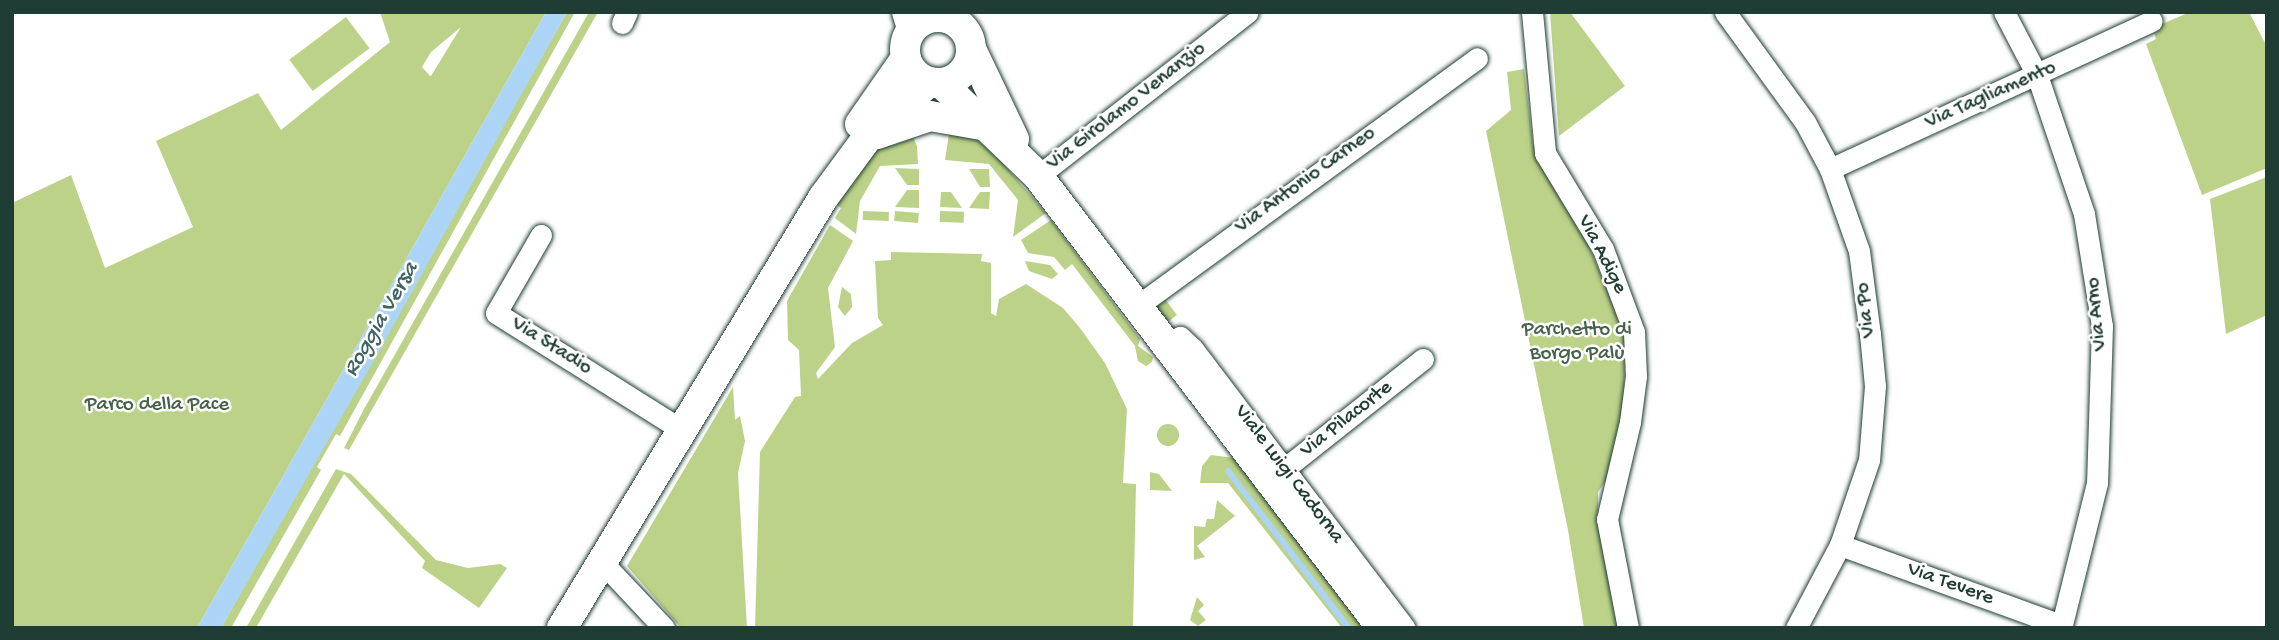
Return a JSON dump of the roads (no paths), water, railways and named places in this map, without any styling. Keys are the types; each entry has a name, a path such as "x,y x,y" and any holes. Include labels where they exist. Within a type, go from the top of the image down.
{"main road":[{"path":"562,628 809,221 865,140 900,102 966,68 966,31 952,20 914,27 828,177 809,221"},
{"name":"Viale Luigi Cadorna","path":"914,27 915,74 935,83 987,126 1035,172"},
{"name":"Viale Luigi Cadorna","path":"966,31 999,113 1035,172 1167,346 1277,476 1382,628"},
{"path":"865,140 897,124 930,116 987,126"}],"street":[{"name":"Via Girolamo Venanzio","path":"1035,172 1248,12"},
{"name":"Via Adige","path":"1532,12 1545,153 1603,249 1634,332 1636,376 1630,422 1607,519 1628,628"},
{"name":"Via Po","path":"1725,12 1805,122 1830,169 1859,251 1875,386 1870,460 1840,545 1796,628"},
{"name":"Via Arno","path":"2004,12 2037,75 2084,214 2102,326 2097,483 2061,626"},
{"name":"Via Tagliamento","path":"1830,169 2152,21"},
{"name":"Via Antonio Carneo","path":"1136,307 1477,58"},
{"name":"Via Stadio","path":"541,235 496,313 682,430"},
{"name":"Via Pilacorte","path":"1277,476 1423,359"},
{"name":"Viale Luigi Cadorna","path":"1277,476 1405,628"},
{"name":"Via Tevere","path":"1840,545 2061,626"},
{"path":"602,562 664,628"}],"water":[{"name":"Roggia Versa","path":"546,12 567,12 381,348 221,628 197,628"}],"waterway":[{"path":"1228,471 1349,628"}],"park label":[{"name":"Parchetto di Borgo Palù","path":"1577,343"},
{"name":"Parco della Pace","path":"157,406"}]}
